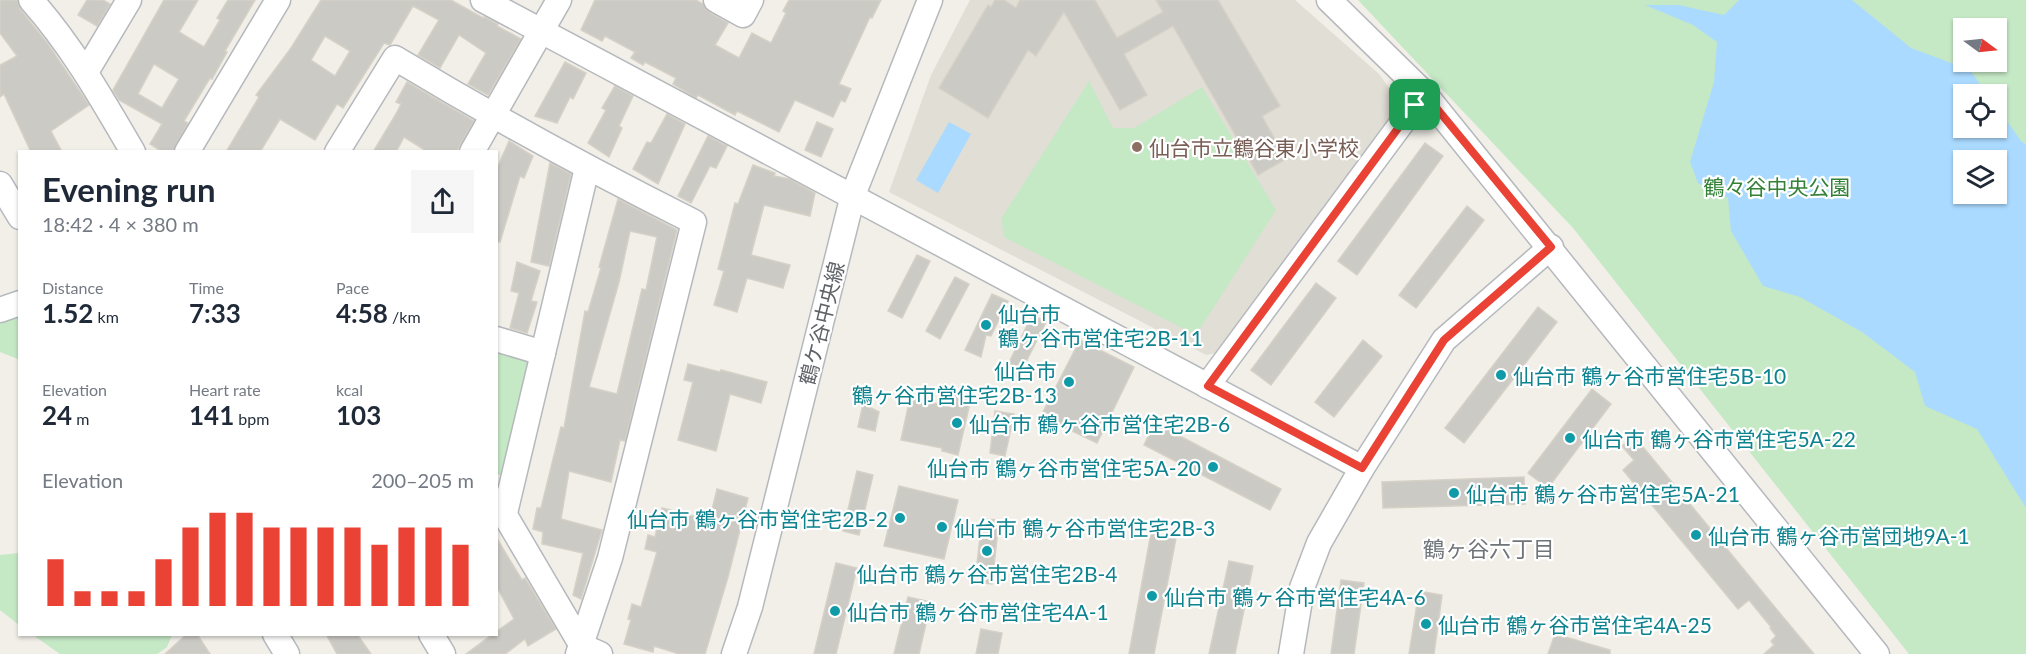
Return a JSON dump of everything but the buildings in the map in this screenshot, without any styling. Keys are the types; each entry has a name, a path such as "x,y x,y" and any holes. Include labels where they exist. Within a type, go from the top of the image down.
{"street":[{"path":"31,0 46,16 86,72 132,150"},
{"path":"86,72 129,0"},
{"path":"188,150 278,0"},
{"path":"483,0 1362,468"},
{"path":"473,150 559,0"},
{"path":"716,0 743,15 751,0"},
{"name":"鶴ケ谷中央線","path":"734,654 750,607 853,195 930,0"},
{"path":"1329,0 1424,93 1551,247 1877,654"},
{"path":"338,150 395,58 492,116 587,168 694,222 587,651"},
{"path":"1208,386 1424,93"},
{"path":"587,168 543,353 501,507 587,651"},
{"path":"0,183 18,214"},
{"path":"1291,654 1302,588 1319,543 1362,468 1444,340 1551,247"},
{"path":"0,310 18,304"},
{"path":"498,340 543,353"},
{"path":"276,636 287,654"},
{"path":"432,636 443,654"}],"shaded area":[{"name":"仙台市立鶴谷東小学校","path":"970,0 1295,0 1379,74 1400,103 1220,352 1206,355 889,192 931,75"}],"green space":[{"name":"鶴々谷中央公園","path":"1358,0 2026,0 2026,654 1909,654 1573,228"},
{"path":"1089,81 1113,128 1134,128 1202,87 1276,210 1196,335 1004,237 1001,219"},
{"path":"18,312 18,359 0,352 0,324 10,315"},
{"path":"498,344 536,356 509,474 498,475"},
{"path":"18,553 18,624 0,610 0,555"},
{"path":"34,636 172,636 167,647 157,654 60,654"}],"water":[{"path":"1739,0 1852,0 1911,48 1953,64 1953,72 1971,72 1980,84 1953,84 1953,138 2007,138 2007,121 2026,145 2026,508 1977,429 1925,406 1915,372 1862,332 1800,297 1763,286 1731,231 1728,198 1698,183 1690,162 1714,82 1717,42 1693,25 1645,5 1678,5 1724,15"},
{"path":"949,122 971,134 938,193 916,180"}],"place":[{"name":"仙台市立鶴谷東小学校","path":"1137,147"},
{"name":"仙台市 鶴ヶ谷市営住宅2B-11","path":"986,325"},
{"name":"仙台市 鶴ヶ谷市営住宅5B-10","path":"1501,375"},
{"name":"仙台市 鶴ヶ谷市営住宅2B-13","path":"1069,382"},
{"name":"仙台市 鶴ヶ谷市営住宅2B-6","path":"957,423"},
{"name":"仙台市 鶴ヶ谷市営住宅5A-22","path":"1570,438"},
{"name":"仙台市 鶴ヶ谷市営住宅5A-20","path":"1213,467"},
{"name":"仙台市 鶴ヶ谷市営住宅5A-21","path":"1454,493"},
{"name":"仙台市 鶴ヶ谷市営住宅2B-2","path":"900,518"},
{"name":"仙台市 鶴ヶ谷市営住宅2B-3","path":"942,527"},
{"name":"仙台市 鶴ヶ谷市営団地9A-1","path":"1696,535"},
{"name":"仙台市 鶴ヶ谷市営住宅2B-4","path":"987,551"},
{"name":"仙台市 鶴ヶ谷市営住宅4A-6","path":"1152,596"},
{"name":"仙台市 鶴ヶ谷市営住宅4A-1","path":"835,611"},
{"name":"仙台市 鶴ヶ谷市営住宅4A-25","path":"1426,624"}],"district":[{"name":"鶴ヶ谷六丁目","path":"1489,548"}],"route":[{"path":"1424,93 1551,247 1444,340 1362,468 1208,386 1415,105 1424,93"}]}
